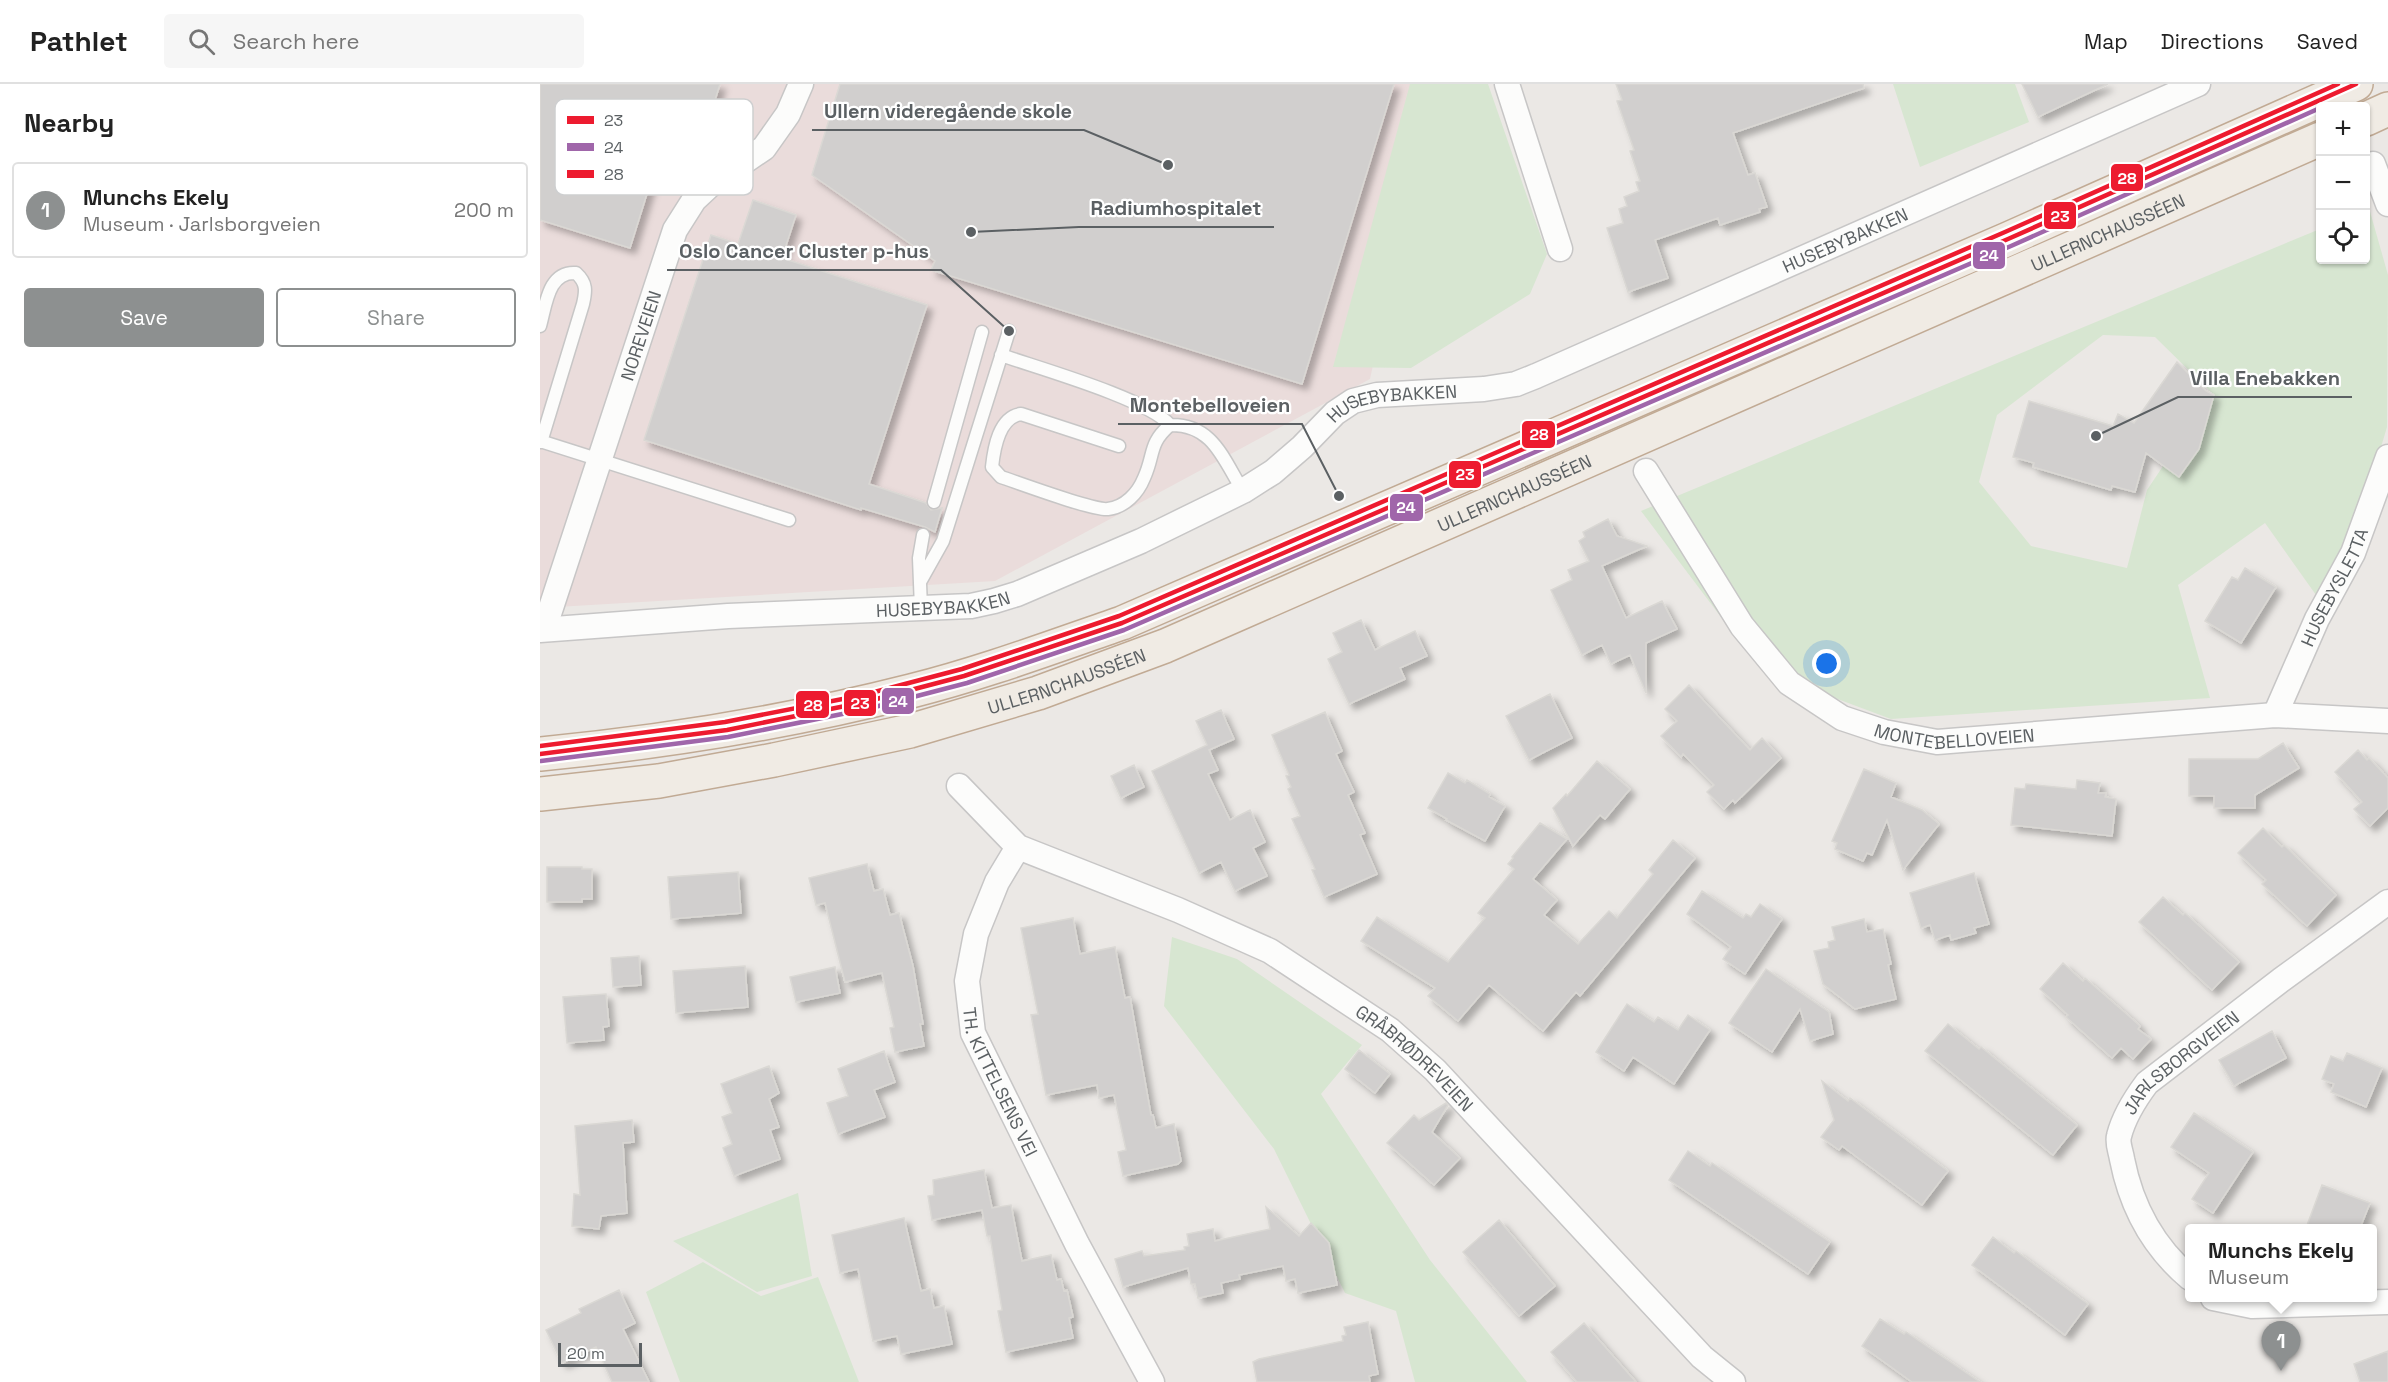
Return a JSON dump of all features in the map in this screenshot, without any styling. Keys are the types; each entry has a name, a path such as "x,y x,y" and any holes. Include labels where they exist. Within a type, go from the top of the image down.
{"highway":[{"name":"ULLERNCHAUSSÉEN","path":"540,754 675,738 767,723 910,691 988,669 1122,623 1997,243 2356,84"},
{"path":"2370,116 2388,109"},
{"name":"ULLERNCHAUSSÉEN","path":"540,794 659,782 774,760 910,730 1038,693 1154,650 2019,273 2316,141"}],"street":[{"name":"NOREVEIEN","path":"753,156 764,148 788,114 801,84"},
{"name":"HUSEBYBAKKEN","path":"542,630 728,616 971,606 1017,594 1141,541 1243,491 1273,472 1302,447 1335,413 1353,401 1377,395 1484,389 1516,384 2198,84"},
{"path":"1514,86 1560,249"},
{"path":"2373,164 2388,204"},
{"name":"NOREVEIEN","path":"542,630 675,230 699,195"},
{"name":"HUSEBYSLETTA","path":"2275,716 2317,619 2353,553 2388,457"},
{"name":"MONTEBELLOVEIEN","path":"1646,471 1742,626 1789,683 1842,718 1884,732 1937,742 2275,716 2388,721"},
{"path":"959,786 1018,847"},
{"name":"TH. KITTELSENS VEI","path":"1018,847 997,882 976,934 968,981 973,1033 1077,1244 1152,1382"},
{"name":"GRÅBRØDREVEIEN","path":"1018,847 1178,910 1270,951 1390,1030 1435,1070 1702,1357 1733,1382"},
{"name":"JARLSBORGVEIEN","path":"2185,1274 2174,1265 2142,1221 2126,1179 2118,1138 2131,1105 2147,1083 2388,902"},
{"path":"2232,1302 2252,1306 2388,1302"}],"lane":[{"path":"540,326 555,280 562,274 576,273 583,280 586,290 540,442 789,520"},
{"path":"920,582 943,541 1009,331"},
{"path":"934,502 982,332"},
{"path":"1001,355 1124,398 1162,416 1170,425"},
{"path":"1119,446 1021,414 1012,415 1005,420 992,467 1001,477 1106,510 1126,503 1138,490 1145,477 1157,436 1170,425 1186,425 1200,431 1212,442 1243,491"},
{"path":"921,608 919,558 923,535"}],"shaded area":[{"path":"540,84 1434,84 1370,379 995,581 540,608"}],"green space":[{"path":"1410,84 1488,84 1547,254 1530,294 1411,368 1333,367"},
{"path":"1893,84 2015,84 2029,122 1920,167"},
{"path":"2370,212 2388,275 2387,427 2356,531 2316,595 2265,523 2178,585 2210,698 1891,719 1800,685 1736,637 1641,511 2316,231 2316,264 2370,264","holes":["2103,335 2155,337 2212,393 2147,490 2127,568 2031,546 1979,482 1997,415"]},
{"path":"1172,937 1237,959 1362,1045 1321,1094 1430,1260 1527,1382 1415,1382 1396,1311 1345,1293 1274,1149 1164,1006"},
{"path":"798,1193 812,1276 757,1292 673,1241"},
{"path":"703,1262 761,1296 818,1277 859,1382 680,1382 646,1292"}],"building":[{"path":"540,84 720,84 715,99 555,99 555,195 647,195 630,248 540,220"},
{"path":"840,84 1394,84 1302,384 931,270 935,261 812,175"},
{"path":"1616,84 1863,84 1864,88 1733,133 1748,175 1755,173 1767,207 1759,209 1760,212 1720,225 1718,218 1655,240 1668,278 1628,292 1607,228 1623,223 1619,209 1627,206 1624,197 1639,191 1636,182 1640,181 1630,151 1634,150 1617,101 1622,100"},
{"path":"2022,84 2108,84 2038,117"},
{"path":"753,200 796,215 782,258 927,305 869,484 926,503 931,510 942,508 935,532 644,440 711,235 738,244"},
{"path":"2177,362 2206,391 2214,395 2199,449 2179,477 2146,453 2135,492 2112,486 2111,490 2033,467 2034,463 2013,457 2029,401 2113,426 2118,414 2134,423"},
{"path":"1608,519 1617,536 1647,546 1602,566 1626,618 1662,601 1677,629 1646,643 1646,693 1630,655 1611,664 1602,645 1582,655 1551,590 1572,580 1568,570 1589,561 1579,541 1585,537 1583,532"},
{"path":"2245,568 2276,587 2241,643 2205,621 2232,577 2238,580"},
{"path":"1361,620 1375,650 1415,631 1427,656 1400,668 1405,679 1349,704 1328,659 1342,652 1333,633"},
{"path":"1689,685 1750,750 1762,738 1781,758 1735,803 1733,800 1724,809 1707,792 1714,785 1683,754 1681,757 1661,736 1677,721 1665,709"},
{"path":"1550,694 1572,738 1529,760 1506,716"},
{"path":"1221,710 1234,739 1209,750 1218,770 1208,774 1230,820 1250,810 1265,842 1253,848 1267,876 1235,891 1221,862 1199,873 1152,771 1207,745 1196,721"},
{"path":"1325,712 1342,751 1336,754 1354,792 1348,795 1365,833 1360,835 1377,874 1324,897 1312,870 1315,869 1292,819 1300,816 1288,789 1291,787 1286,776 1289,775 1272,735"},
{"path":"2283,743 2299,768 2255,795 2255,808 2214,808 2214,796 2189,796 2189,759 2258,759"},
{"path":"2358,750 2388,778 2388,808 2370,826 2354,809 2362,802 2335,772"},
{"path":"1597,761 1630,789 1605,819 1600,815 1573,846 1553,808 1566,794 1567,796"},
{"path":"1134,765 1144,787 1121,798 1111,776"},
{"path":"1864,769 1896,783 1891,797 1922,810 1939,824 1903,870 1887,820 1872,855 1867,853 1863,861 1835,849 1837,843 1832,841"},
{"path":"1448,773 1465,783 1467,780 1505,806 1485,841 1428,808"},
{"path":"2077,780 2100,783 2098,793 2106,793 2105,797 2116,799 2112,836 2011,825 2015,788 2025,789 2026,784 2076,789"},
{"path":"1540,823 1567,839 1533,879 1557,900 1544,915 1578,944 1609,911 1617,918 1653,874 1649,870 1673,840 1695,858 1580,996 1576,992 1543,1031 1489,985 1458,1021 1428,996 1435,988 1361,941 1377,917 1448,962 1485,918 1478,913 1514,869 1508,864"},
{"path":"2263,828 2336,895 2307,926 2262,884 2266,880 2238,853"},
{"path":"867,864 874,891 883,889 890,915 899,913 913,966 923,1024 920,1024 924,1046 895,1052 890,1028 894,1027 882,973 845,982 825,903 816,905 809,878"},
{"path":"547,867 592,869 592,899 582,899 582,902 547,902"},
{"path":"738,872 741,913 671,919 668,877"},
{"path":"1974,873 1989,924 1974,928 1976,933 1951,940 1950,935 1935,940 1930,925 1921,928 1910,893"},
{"path":"1702,891 1743,918 1746,914 1751,917 1760,904 1782,919 1745,974 1723,959 1731,947 1687,914"},
{"path":"2163,897 2183,915 2185,913 2239,962 2212,990 2139,922"},
{"path":"1073,918 1080,954 1115,947 1125,998 1130,997 1151,1115 1153,1115 1156,1128 1174,1124 1181,1161 1178,1164 1123,1176 1118,1152 1126,1150 1114,1095 1099,1098 1097,1085 1046,1095 1031,1015 1038,1014 1021,928"},
{"path":"1864,919 1867,932 1883,929 1896,999 1855,1009 1823,984 1814,951 1829,948 1828,942 1835,940 1832,927"},
{"path":"639,956 641,985 613,987 611,958"},
{"path":"2063,963 2083,981 2085,978 2140,1026 2138,1029 2151,1039 2133,1059 2121,1048 2112,1058 2066,1017 2068,1015 2040,989"},
{"path":"745,966 748,1007 676,1013 673,971"},
{"path":"835,967 840,993 796,1002 790,977"},
{"path":"1766,969 1829,1012 1833,1034 1810,1041 1800,1009 1772,1052 1729,1023"},
{"path":"606,994 609,1026 603,1027 604,1040 567,1043 563,997"},
{"path":"1627,1004 1654,1022 1658,1017 1678,1030 1688,1015 1710,1030 1674,1084 1633,1057 1624,1071 1596,1052"},
{"path":"1948,1024 1979,1049 1981,1047 2077,1125 2053,1155 1925,1051"},
{"path":"2272,1031 2286,1058 2234,1086 2219,1060"},
{"path":"1359,1050 1390,1074 1375,1093 1345,1069"},
{"path":"884,1051 895,1082 874,1090 885,1117 838,1134 827,1103 848,1096 838,1069"},
{"path":"2347,1053 2382,1068 2366,1107 2331,1092 2334,1084 2322,1079 2331,1056 2343,1061"},
{"path":"769,1066 779,1093 769,1099 779,1127 770,1130 780,1159 734,1176 723,1148 732,1144 722,1117 732,1113 721,1084"},
{"path":"1822,1081 1848,1101 1850,1098 1948,1171 1922,1205 1842,1146 1839,1150 1821,1137 1834,1120"},
{"path":"1446,1103 1448,1105 1432,1132 1460,1158 1434,1185 1387,1143 1414,1115 1419,1120"},
{"path":"2194,1113 2253,1152 2213,1213 2192,1199 2209,1173 2171,1147"},
{"path":"632,1120 634,1142 623,1143 627,1213 601,1216 599,1229 572,1226 574,1194 580,1195 575,1126"},
{"path":"1688,1151 1710,1166 1712,1163 1830,1242 1808,1274 1669,1180"},
{"path":"984,1170 992,1208 1011,1205 1022,1261 1051,1255 1057,1280 1061,1279 1064,1291 1067,1290 1073,1317 1069,1318 1073,1338 1006,1352 998,1311 1002,1310 990,1236 987,1236 982,1210 932,1220 928,1196 934,1195 933,1180"},
{"path":"2322,1185 2370,1203 2362,1224 2307,1224"},
{"path":"1266,1207 1299,1236 1311,1223 1329,1243 1337,1285 1298,1293 1295,1279 1286,1281 1283,1266 1239,1275 1240,1279 1221,1283 1223,1293 1198,1298 1195,1284 1191,1284 1188,1268 1123,1287 1115,1259 1142,1251 1144,1256 1185,1250 1184,1247 1189,1246 1187,1234 1213,1229 1215,1241 1270,1229"},
{"path":"904,1218 921,1291 930,1289 934,1308 944,1306 952,1344 901,1354 897,1336 873,1341 858,1269 840,1273 832,1235"},
{"path":"1499,1220 1555,1286 1519,1316 1463,1252"},
{"path":"1993,1237 2014,1253 2016,1251 2088,1304 2065,1335 1972,1265"},
{"path":"619,1290 635,1323 623,1329 649,1382 612,1382 596,1347 562,1363 546,1330 581,1313 579,1309"},
{"path":"1880,1319 1904,1334 1906,1332 1980,1382 1912,1382 1862,1346"},
{"path":"1368,1322 1378,1374 1369,1376 1370,1382 1257,1382 1253,1362 1343,1341 1342,1336 1346,1335 1344,1327"},
{"path":"1584,1323 1636,1382 1577,1382 1551,1352"},
{"path":"2388,1351 2388,1382 2360,1382 2354,1364"}],"transit line":[{"name":"28","path":"540,746 725,722 863,695 962,669 1119,616 2005,232 2338,84"},
{"name":"23","path":"540,754 727,730 865,702 964,676 1122,623 2008,239 2356,84"},
{"name":"24","path":"541,761 728,737 867,709 967,683 1124,630 2011,246 2316,110"}],"place":[{"name":"Ullern videregående skole","path":"1168,165"},
{"name":"Radiumhospitalet","path":"971,232"},
{"name":"Oslo Cancer Cluster p-hus","path":"1009,331"},
{"name":"Villa Enebakken","path":"2096,436"},
{"name":"Montebelloveien","path":"1339,496"},
{"name":"Munchs Ekely","path":"2281,1371"}]}
